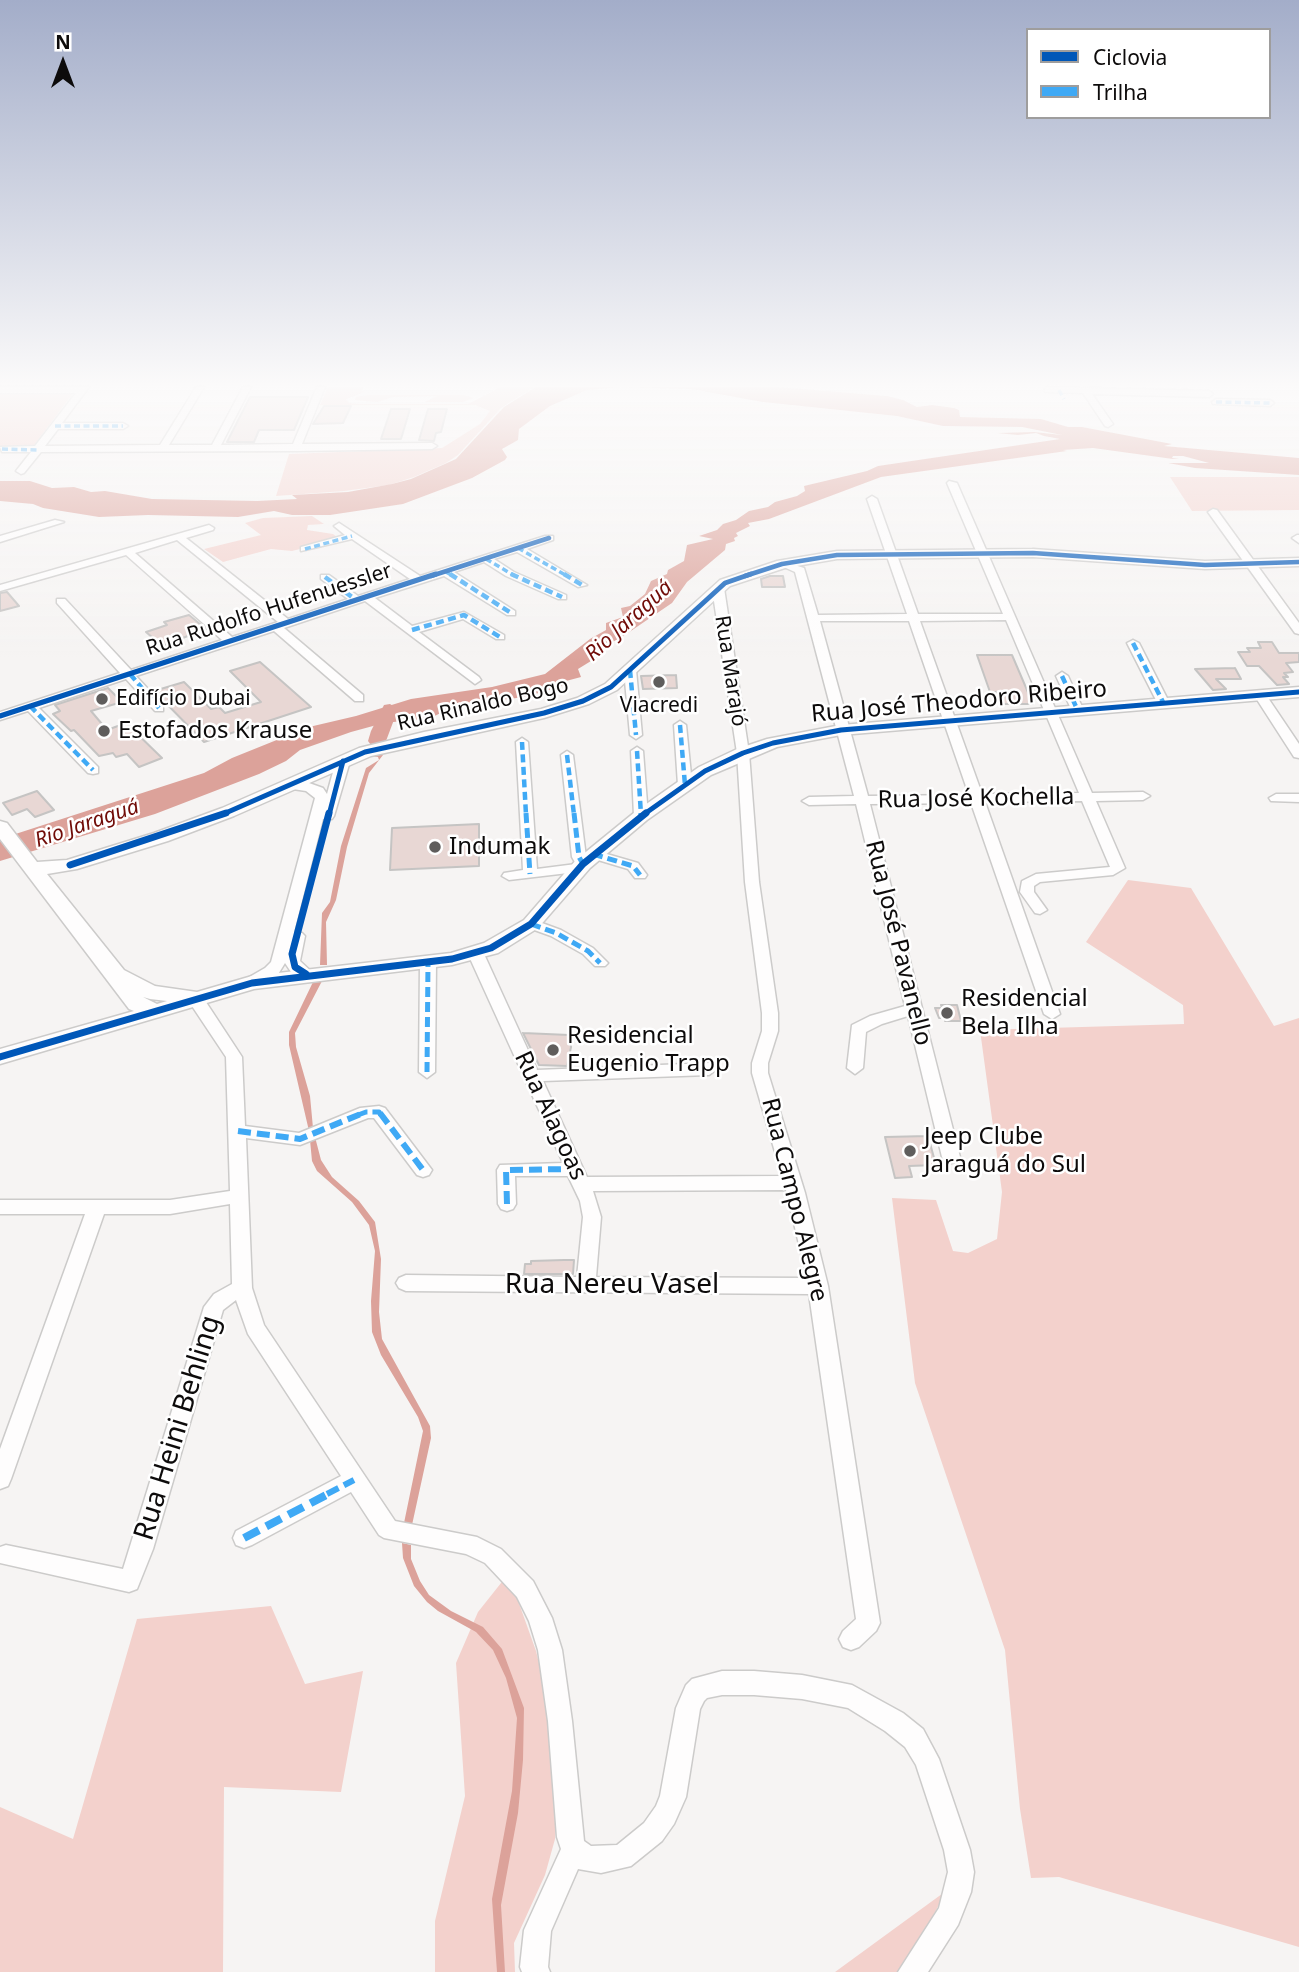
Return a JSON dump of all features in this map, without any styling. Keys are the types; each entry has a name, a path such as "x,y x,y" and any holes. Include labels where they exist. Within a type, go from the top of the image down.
{"main road":[{"name":"Rua Rinaldo Bogo","path":"30,865 70,865 172,832 291,785 343,761 391,744 566,706 598,694 630,670 718,588 732,580 782,564 822,556 981,553 1055,554 1195,565 1299,562"},
{"name":"Rua José Theodoro Ribeiro","path":"0,1057 252,983 476,954 531,925 585,862 641,816 685,785 743,753 807,735 948,720 1299,692"},
{"path":"1,829 141,1008 157,1012"},
{"path":"54,894 58,876 70,865"},
{"path":"120,979 161,996 191,997 221,992"},
{"path":"80,1034 116,1012 122,1003 120,979"}],"street":[{"path":"952,483 1007,617 1118,869 1036,878 1027,884 1027,892 1040,911"},
{"path":"872,499 1052,1014"},
{"path":"1213,512 1299,631"},
{"path":"0,539 59,522"},
{"path":"339,526 418,580"},
{"path":"0,588 209,528"},
{"path":"305,549 352,536"},
{"path":"179,537 281,625 359,698"},
{"name":"Rua Rudolfo Hufenuessler","path":"0,716 549,538"},
{"path":"518,548 582,585"},
{"path":"127,551 230,641"},
{"path":"486,559 510,574 562,597"},
{"name":"Rua José Pavanello","path":"782,564 800,570 862,800 951,1157"},
{"path":"446,572 511,613"},
{"path":"325,577 411,630 475,680"},
{"name":"Rua Marajó","path":"718,588 743,753"},
{"path":"61,601 159,708"},
{"path":"411,630 464,615 500,637"},
{"path":"813,618 1007,617"},
{"path":"1133,643 1164,704"},
{"path":"630,670 636,736"},
{"path":"1062,676 1078,711"},
{"path":"1260,695 1299,754"},
{"path":"30,706 93,770"},
{"path":"680,725 685,785"},
{"path":"523,742 530,874"},
{"path":"637,751 641,816"},
{"name":"Rua Campo Alegre","path":"743,753 752,882 770,1013 770,1031 760,1063 760,1073 793,1183 818,1286 868,1623 851,1639"},
{"path":"567,755 579,857 585,862"},
{"path":"314,974 295,967 292,954 343,761"},
{"path":"252,983 271,972 278,963 322,798 318,791 309,787 291,785"},
{"name":"Rua José Kochella","path":"809,801 1143,796"},
{"path":"1276,798 1299,798"},
{"path":"509,876 585,862 633,866 640,875"},
{"path":"531,925 556,933 588,951 600,963"},
{"name":"Rua Alagoas","path":"476,954 577,1176 592,1217 586,1285"},
{"path":"428,962 428,1072"},
{"path":"196,1000 234,1057 242,1288 255,1328 387,1528 469,1544 494,1556 525,1589 540,1618 550,1650 570,1837 574,1849 586,1859 622,1857 653,1832 673,1797 688,1708 701,1687 722,1683 754,1683 802,1687 852,1697 894,1721 914,1738 927,1759 957,1850 961,1872 958,1892 949,1916 912,1972"},
{"path":"855,1068 858,1029 876,1020 915,1009"},
{"path":"531,1076 709,1069"},
{"path":"237,1131 300,1139 366,1112 379,1112 423,1170"},
{"path":"507,1205 506,1170 577,1176 793,1183"},
{"path":"0,1207 170,1207 238,1196"},
{"path":"0,1479 97,1207"},
{"name":"Rua Nereu Vasel","path":"406,1283 818,1286"},
{"name":"Rua Heini Behling","path":"6,1555 129,1581 142,1549 214,1307 221,1299 242,1288"},
{"path":"244,1538 354,1480"},
{"path":"536,1972 534,1967 538,1930 574,1849"}],"shaded area":[{"path":"281,479 408,479 389,485 344,491 276,496"},
{"path":"1171,479 1299,479 1299,510 1192,511"},
{"path":"312,516 324,524 308,525 307,530 333,534 340,539 292,551 271,549 223,562 204,549 261,535 245,523 263,518"},
{"path":"1128,880 1191,888 1274,1026 1299,1018 1299,1947 1059,1877 1031,1878 1020,1809 1005,1650 915,1383 892,1198 936,1200 953,1251 968,1253 997,1239 1002,1192 980,1030 1184,1024 1183,1005 1086,942"},
{"path":"505,1578 516,1595 536,1651 553,1721 558,1803 555,1839 545,1875 514,1943 515,1972 435,1972 435,1921 465,1796 456,1663 478,1612"},
{"path":"271,1606 305,1684 363,1671 341,1792 224,1787 223,1972 0,1972 0,1807 73,1839 137,1619"},
{"path":"946,1891 904,1972 835,1972"}],"water":[{"path":"411,479 469,479 403,504 330,515 292,515 274,511 238,517 99,517 33,504 0,501 0,481 30,481 52,488 74,487 91,492 105,491 152,499 257,501 297,499 292,495 348,492"},
{"name":"Rio Jaraguá","path":"833,479 876,479 769,519 748,523 750,526 736,533 738,536 734,538 735,541 726,544 725,550 687,582 672,603 597,651 604,653 578,669 581,677 566,681 562,686 525,697 448,709 431,718 384,723 351,732 300,750 286,761 259,774 155,814 0,861 0,839 204,773 232,758 309,727 411,699 492,687 545,674 606,630 606,623 623,617 621,608 630,606 645,594 651,581 667,574 668,570 684,561 687,545 713,539 699,536 717,530 749,511 797,496 805,491 804,486"},
{"path":"380,740 376,754 383,755 369,773 347,847 336,900 326,922 327,965 320,965 322,913 330,902 341,846 366,768 379,760 378,757 371,756 376,741"},
{"path":"322,981 295,1033 296,1047 310,1096 313,1128 309,1131 289,1045 289,1032 313,982"},
{"path":"315,1137 321,1160 332,1177 359,1201 375,1222 381,1259 379,1312 382,1339 430,1426 431,1438 412,1525 404,1523 423,1431 418,1417 381,1355 372,1332 371,1301 375,1251 369,1225 352,1202 317,1171 312,1161 310,1140"},
{"path":"402,1543 411,1545 411,1559 429,1595 451,1611 483,1627 502,1649 524,1708 518,1813 501,1905 505,1972 497,1972 492,1899 512,1791 517,1718 506,1678 493,1650 476,1632 427,1602 414,1586 403,1558"}],"building":[{"path":"783,576 785,587 762,587 761,579"},
{"path":"7,592 19,606 0,611 0,593"},
{"path":"189,615 206,629 162,646 146,632 167,625 164,622"},
{"path":"1258,642 1272,642 1279,653 1299,653 1299,662 1286,663 1293,672 1284,673 1288,677 1283,677 1289,684 1277,685 1259,666 1247,666 1238,652 1250,652 1247,648 1261,648"},
{"path":"977,655 1012,655 1033,704 1001,704 996,692 990,692"},
{"path":"260,662 311,707 204,742 154,691 184,682 211,709 219,707 225,713 261,702 230,671"},
{"path":"1235,668 1241,679 1216,679 1226,689 1213,690 1195,669"},
{"name":"Viacredi","path":"676,675 677,688 643,689 641,676"},
{"name":"Estofados Krause","path":"108,688 122,702 91,711 107,730 126,723 162,758 139,767 127,754 116,757 113,753 99,756 74,730 71,731 53,714 60,711 55,705"},
{"path":"37,791 54,810 35,817 27,809 12,815 3,803"},
{"name":"Indumak","path":"479,824 479,866 390,870 392,828"},
{"name":"Residencial Bela Ilha","path":"941,1005 957,1005 961,1021 945,1021 945,1018 939,1018 935,1008 942,1008"},
{"name":"Residencial Eugenio Trapp","path":"523,1033 569,1035 571,1047 567,1066 539,1065"},
{"name":"Jeep Clube Jaraguá do Sul","path":"928,1136 936,1165 909,1166 912,1177 895,1178 885,1137"},
{"path":"574,1260 573,1274 524,1274 525,1264 531,1264 531,1261"}],"waterway":[{"path":"377,741 390,709"}],"marked path":[{"path":"305,549 352,536"},
{"path":"518,548 582,585"},
{"path":"486,559 510,574 562,597"},
{"path":"446,572 511,613"},
{"path":"325,577 356,600"},
{"path":"412,630 464,615 500,637"},
{"path":"1133,643 1164,704"},
{"path":"630,670 636,735"},
{"path":"130,674 159,708"},
{"path":"1062,676 1078,711"},
{"path":"30,706 93,770"},
{"path":"680,725 685,785"},
{"path":"522,742 530,874"},
{"path":"637,751 641,816"},
{"path":"567,755 579,857 583,864"},
{"path":"593,854 633,866 640,875"},
{"path":"531,924 556,933 588,951 600,963"},
{"path":"427,1072 428,962"},
{"path":"238,1131 300,1139 366,1112 379,1112 423,1170"},
{"path":"507,1204 506,1170 573,1169"},
{"path":"244,1538 354,1480"}],"cycle path":[{"path":"0,716 549,538"},
{"path":"70,865 228,812 365,752 544,713 583,701 611,687 725,583 782,564 837,555 1033,553 1205,565 1299,562"},
{"path":"0,1057 252,983 452,959 491,948 531,924 583,864 641,816 705,771 743,753 773,743 841,730 1299,692"},
{"path":"306,974 295,967 292,954 343,761"}],"place":[{"name":"Viacredi","path":"659,682"},
{"name":"Edifício Dubai","path":"102,699"},
{"name":"Estofados Krause","path":"104,731"},
{"name":"Indumak","path":"435,847"},
{"name":"Residencial Bela Ilha","path":"947,1013"},
{"name":"Residencial Eugenio Trapp","path":"553,1050"},
{"name":"Jeep Clube Jaraguá do Sul","path":"910,1151"}]}
